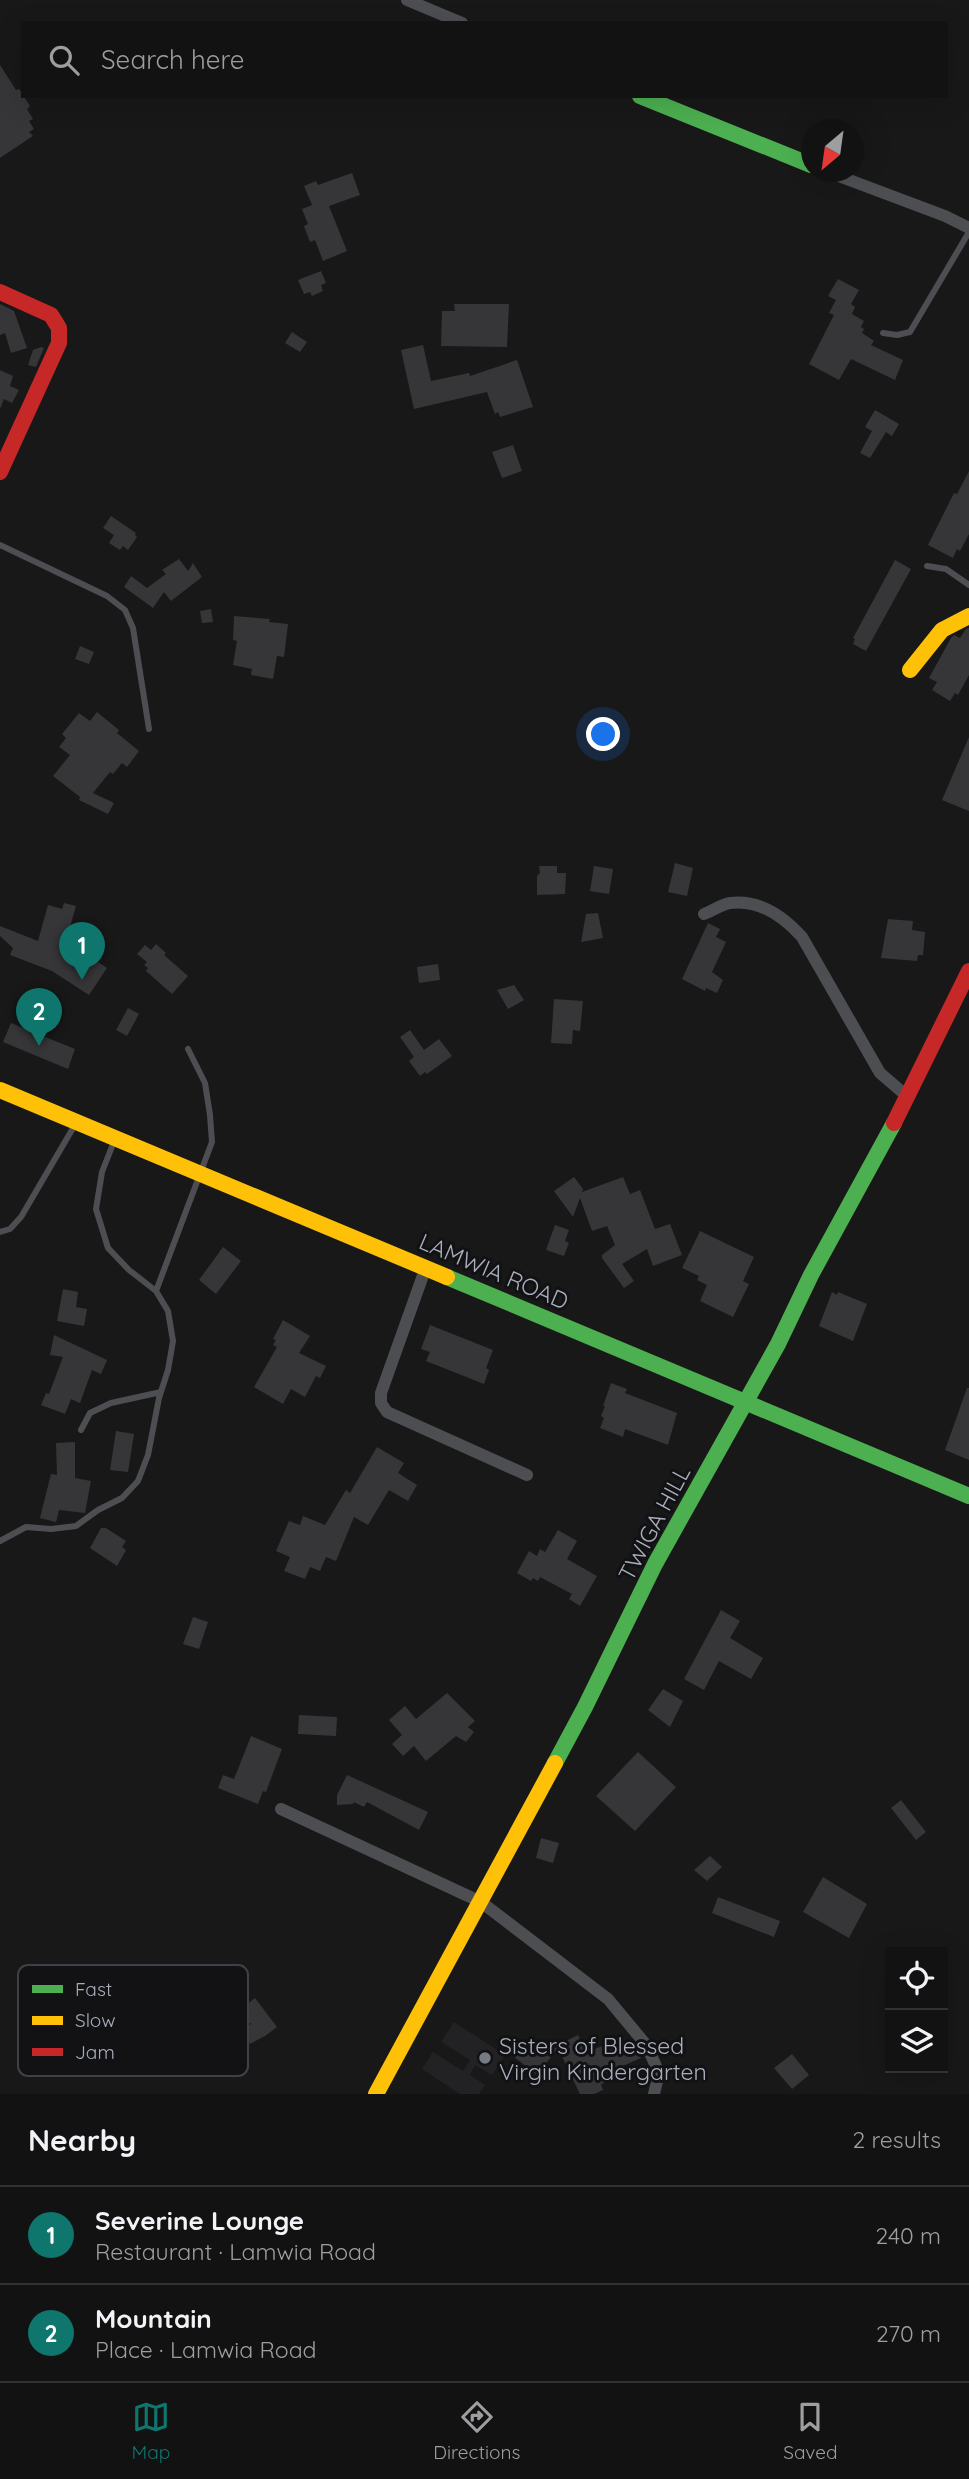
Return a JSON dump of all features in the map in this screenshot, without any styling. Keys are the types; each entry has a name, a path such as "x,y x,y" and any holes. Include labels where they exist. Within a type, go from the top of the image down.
{"street":[{"path":"407,0 457,21"},
{"path":"644,98 801,161"},
{"path":"855,182 945,216 969,230"},
{"path":"0,292 51,315 58,328 59,343 0,472"},
{"path":"910,670 942,628 957,619 969,616"},
{"path":"705,914 729,903 760,905 786,919 802,937 880,1073 908,1097"},
{"name":"TWIGA HILL","path":"376,2094 585,1707 655,1564 747,1401 811,1275 908,1097 969,971"},
{"name":"LAMWIA ROAD","path":"0,1090 969,1496"},
{"path":"426,1267 381,1393 381,1403 387,1412 527,1475"},
{"path":"282,1809 481,1902 608,1999 647,2046 659,2073 654,2094"}],"lane":[{"path":"883,333 897,335 910,332 969,230"},
{"path":"0,545 107,596 125,610 133,628 149,729"},
{"path":"927,566 946,569 969,584"},
{"path":"156,1291 212,1142 211,1115 205,1083 188,1049"},
{"path":"0,1232 10,1229 21,1217 77,1122"},
{"path":"0,1541 26,1527 51,1529 76,1526 98,1510 122,1498 138,1481 148,1455 173,1341 168,1311 156,1291 129,1270 108,1248 96,1209 103,1172 115,1138"},
{"path":"81,1430 90,1413 111,1403 161,1392"}],"shaded area":[{"name":"Sisters of Blessed Virgin Kindergarten","path":"454,2022 505,2055 492,2075 475,2065 470,2075 485,2085 479,2094 460,2094 422,2069 433,2052 463,2071 470,2060 441,2042"}],"building":[{"path":"0,65 16,90 21,92 21,98 25,98 30,106 27,109 33,119 29,121 34,129 29,132 33,136 0,158"},
{"path":"352,173 360,195 329,206 347,251 323,261 315,240 310,242 304,226 308,224 302,209 312,205 304,186 316,181 318,185"},
{"path":"321,271 326,283 321,285 323,291 312,296 310,292 304,294 298,280"},
{"path":"838,279 859,290 851,304 855,307 852,314 864,321 862,333 874,341 871,345 903,360 895,380 851,359 839,380 809,364 834,315 829,313 836,300 828,296"},
{"path":"0,304 14,311 27,348 11,353 5,333 0,335"},
{"path":"454,304 509,304 507,347 441,346 442,311 455,311"},
{"path":"292,332 307,342 300,352 285,343"},
{"path":"423,345 431,381 469,373 470,376 517,360 533,407 500,417 498,412 495,414 487,392 414,409 401,350"},
{"path":"44,348 36,367 28,365 33,350"},
{"path":"0,370 13,376 10,386 19,390 12,403 4,399 0,409"},
{"path":"875,410 899,424 892,436 886,432 870,458 860,453 872,431 865,427"},
{"path":"513,445 522,471 502,478 492,452"},
{"path":"969,471 969,534 953,558 928,545 954,493 957,494"},
{"path":"111,516 136,533 137,537 128,550 123,546 120,550 109,543 114,535 103,528"},
{"path":"179,559 188,571 193,563 202,577 171,601 164,592 153,608 124,587 131,576 147,588 166,574 162,570"},
{"path":"895,560 911,569 866,651 853,644 853,638"},
{"path":"211,609 213,622 202,623 200,611"},
{"path":"234,616 270,619 269,622 288,624 284,657 277,656 273,679 251,675 252,669 233,665 237,641 233,640"},
{"path":"969,628 969,675 958,695 955,693 950,701 932,690 937,682 929,678 951,638 954,635 960,638"},
{"path":"80,646 94,652 89,664 75,659"},
{"path":"97,712 139,751 127,767 122,763 113,774 110,772 93,793 114,803 108,814 79,800 80,797 53,776 70,755 59,747 66,738 62,734 79,713 90,721"},
{"path":"969,737 969,811 942,800"},
{"path":"675,863 693,868 687,896 668,892"},
{"path":"539,866 557,866 557,873 566,873 565,894 537,895"},
{"path":"594,866 613,869 609,894 590,891"},
{"path":"64,903 76,906 66,941 107,968 89,995 52,971 10,955 13,948 0,936 0,926 38,941 48,905 62,909"},
{"path":"598,913 603,938 581,942 586,914"},
{"path":"888,919 913,921 912,930 925,932 923,955 918,955 917,961 881,958"},
{"path":"708,923 720,929 716,937 726,942 712,972 723,980 717,993 706,988 705,991 682,979"},
{"path":"156,944 166,953 164,955 188,976 172,994 146,971 148,968 144,965 147,962 137,954 145,945 151,950"},
{"path":"438,964 440,980 419,983 417,967"},
{"path":"514,985 524,1000 508,1009 497,990"},
{"path":"554,999 583,1001 580,1031 573,1030 572,1044 551,1043"},
{"path":"128,1008 139,1014 127,1036 116,1030"},
{"path":"11,1023 75,1049 68,1069 3,1042"},
{"path":"410,1030 424,1050 439,1039 452,1056 420,1076 409,1061 414,1057 400,1037"},
{"path":"574,1177 583,1189 582,1192 623,1177 630,1194 640,1190 655,1229 670,1224 682,1255 653,1266 647,1249 622,1264 634,1281 624,1288 602,1258 602,1255 615,1245 607,1226 592,1231 580,1198 573,1217 554,1191"},
{"path":"555,1225 569,1230 565,1241 569,1243 564,1256 546,1250"},
{"path":"700,1231 754,1257 743,1281 749,1284 733,1317 700,1301 707,1285 697,1280 699,1276 682,1268"},
{"path":"223,1247 241,1261 216,1294 199,1280"},
{"path":"63,1289 78,1292 76,1307 87,1309 84,1326 57,1321"},
{"path":"832,1292 867,1304 853,1341 819,1326"},
{"path":"283,1320 310,1336 299,1353 326,1366 320,1378 316,1376 305,1397 291,1389 283,1404 254,1387 277,1347 273,1345 276,1340 273,1339"},
{"path":"430,1325 493,1350 486,1368 489,1370 484,1384 426,1361 430,1352 421,1349"},
{"path":"54,1335 107,1360 101,1374 92,1370 80,1403 71,1399 65,1414 41,1405 46,1393 49,1394 63,1357 50,1355"},
{"path":"611,1383 627,1389 625,1393 677,1413 668,1445 625,1429 623,1437 600,1428 604,1418 601,1416 603,1406"},
{"path":"969,1388 969,1460 945,1450"},
{"path":"116,1431 134,1434 128,1472 110,1470"},
{"path":"75,1442 75,1478 91,1481 85,1513 59,1510 56,1522 40,1518 51,1474 57,1475 56,1443"},
{"path":"377,1447 404,1463 398,1473 417,1485 408,1501 389,1490 368,1525 354,1517 336,1561 326,1557 320,1571 310,1567 305,1579 284,1571 290,1557 276,1551 289,1521 300,1525 303,1516 325,1525 346,1490 350,1493"},
{"path":"101,1528 106,1528 126,1541 122,1547 126,1550 117,1566 90,1548"},
{"path":"558,1530 577,1541 567,1559 597,1576 580,1606 569,1599 572,1594 540,1577 538,1581 533,1578 531,1581 517,1573 529,1551 537,1556 540,1549 545,1552"},
{"path":"721,1610 740,1621 730,1638 763,1658 751,1679 719,1661 704,1690 684,1679"},
{"path":"193,1617 208,1622 199,1649 183,1644"},
{"path":"663,1689 683,1701 670,1727 648,1710"},
{"path":"447,1693 475,1721 468,1727 474,1732 466,1742 456,1736 426,1761 414,1746 403,1756 392,1744 402,1735 389,1720 405,1706 416,1719"},
{"path":"299,1715 337,1717 336,1736 298,1734"},
{"path":"251,1736 282,1749 266,1792 263,1791 258,1804 218,1788 223,1775 234,1779"},
{"path":"638,1752 676,1787 635,1831 596,1796"},
{"path":"347,1775 428,1812 419,1830 367,1802 364,1807 354,1802 337,1805 337,1795"},
{"path":"901,1800 926,1832 916,1840 891,1808"},
{"path":"541,1838 559,1843 553,1863 536,1858"},
{"path":"710,1856 722,1867 707,1881 694,1870"},
{"path":"823,1877 867,1904 849,1938 803,1912"},
{"path":"718,1897 780,1921 774,1937 712,1913"},
{"path":"255,1998 277,2027 250,2044 248,2026 252,2023 248,2024 248,2004"},
{"path":"578,2035 584,2049 589,2047 592,2050 615,2041 620,2050 635,2045 641,2058 604,2074 607,2082 601,2084 603,2090 594,2094 580,2094 558,2048 537,2075 513,2056 523,2043 537,2054 567,2044 566,2041"},
{"path":"792,2054 809,2075 792,2089 774,2068"}],"traffic: fast":[{"path":"645,98 801,161"},
{"path":"555,1763 655,1564 778,1344 811,1275 894,1123"},
{"path":"447,1277 969,1496"}],"traffic: slow":[{"path":"910,670 942,630 969,616"},
{"path":"0,1090 447,1277"},
{"path":"376,2094 555,1763"}],"traffic: jam":[{"path":"0,292 51,315 59,328 59,343 0,472"},
{"path":"894,1123 969,971"}],"place":[{"name":"Severine Lounge","path":"82,980"},
{"name":"Mountain","path":"39,1046"},
{"name":"Sisters of Blessed Virgin Kindergarten","path":"485,2058"}]}
